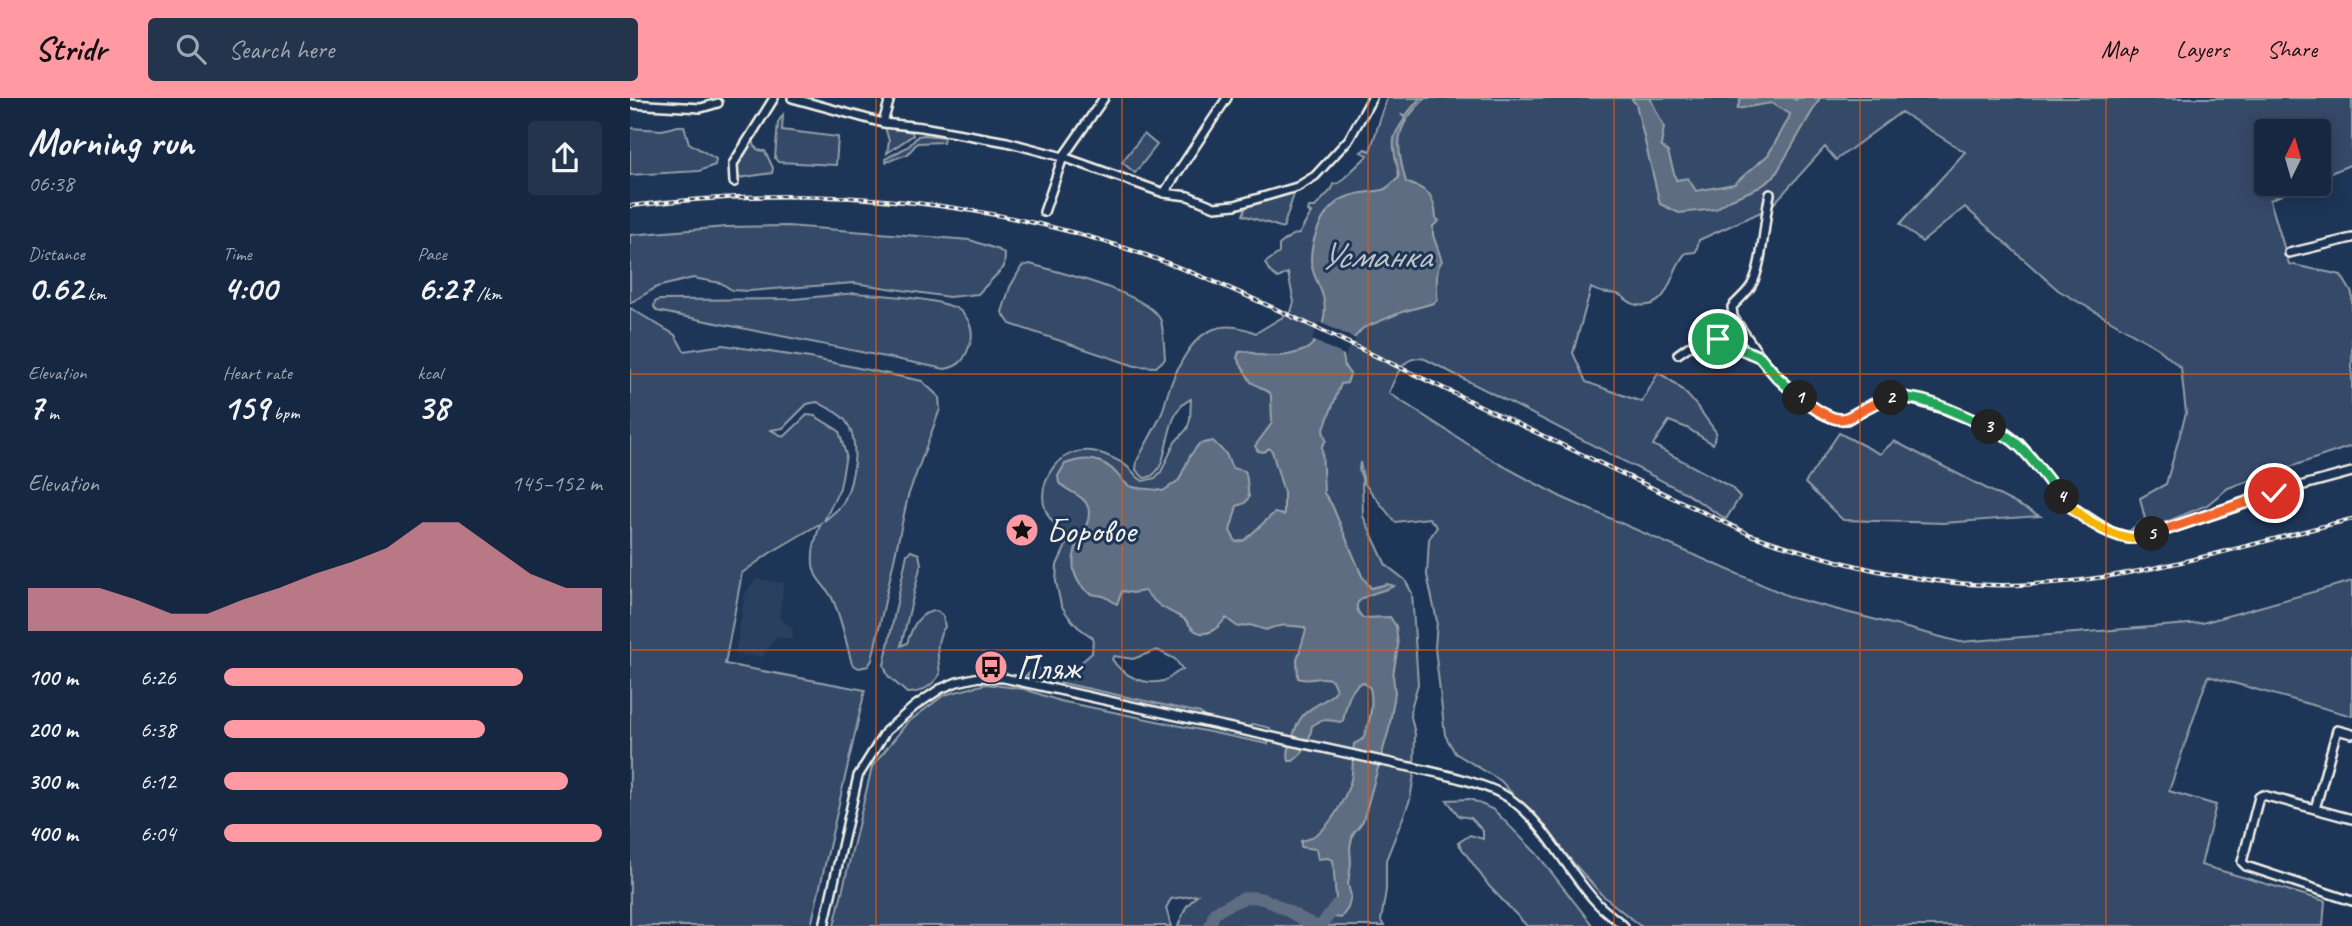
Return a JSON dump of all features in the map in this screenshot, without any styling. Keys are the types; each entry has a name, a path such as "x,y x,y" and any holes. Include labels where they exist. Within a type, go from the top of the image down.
{"street":[{"path":"792,98 883,123 995,140 1063,157 1164,193 1188,196 1215,207 1235,205 1297,187 1315,176 1349,139 1372,98"},
{"path":"883,123 890,98"},
{"path":"1044,212 1063,157 1104,98"},
{"path":"1164,193 1227,98"},
{"path":"734,182 733,164 773,100"},
{"path":"630,104 701,108 718,103"},
{"path":"1770,194 1764,220 1763,246 1752,285 1732,307 1733,317 1760,357 1797,396 1821,413 1836,419 1847,419 1878,401 1903,397 2006,433 2019,443 2068,504 2111,532 2132,538 2157,533 2274,493 2352,472"},
{"path":"2289,253 2352,238"},
{"path":"1678,354 1688,346 1718,339 1760,357"},
{"path":"824,926 858,776 886,731 940,689 979,677 1004,678 1460,779 1511,799 1529,815 1599,905 1624,926"},
{"path":"2315,809 2337,730 2352,734"},
{"path":"2352,819 2263,794 2259,797 2242,862 2246,866 2352,901"}],"shaded area":[{"path":"1387,98 2352,98 2352,164 2331,173 2331,119 2254,119 2254,196 2279,196 2270,200 2289,264 2341,275 2352,293 2352,446 2228,488 2207,505 2164,523 2129,531 2145,519 2140,498 2166,484 2186,413 2181,368 2159,349 2058,290 1965,207 1922,242 1900,224 1965,152 1901,112 1836,160 1825,147 1770,208 1699,240 1696,252 1686,253 1680,260 1664,295 1657,301 1649,305 1637,305 1617,294 1591,288 1573,353 1586,382 1642,402 1658,373 1676,384 1716,432 1713,444 1687,428 1669,421 1653,445 1731,487 1740,497 1726,519 1684,492 1425,359 1417,358 1405,363 1397,373 1389,393 1494,461 1561,497 1793,598 1960,642 2202,623 2352,581 2352,716 2208,676 2169,791 2216,805 2201,865 2325,901 2323,926 1640,926 1601,894 1501,781 1455,753 1445,735 1435,648 1437,621 1427,575 1429,539 1437,527 1429,518 1395,522 1364,483 1360,462 1363,516 1386,565 1405,580 1412,593 1418,684 1410,712 1415,734 1414,775 1410,800 1386,860 1386,890 1381,921 1384,926 1178,926 1186,907 1197,895 1171,899 1166,908 1171,926 834,926 872,767 907,723 944,695 986,684 1024,689 1060,701 1268,744 1270,728 1253,724 1247,728 1210,723 1200,713 1026,675 1038,668 1069,673 1092,653 1093,638 1078,627 1061,605 1056,582 1057,565 1070,537 1053,523 1045,510 1043,495 1046,480 1054,467 1065,457 1080,451 1097,452 1110,457 1128,467 1143,481 1155,478 1161,472 1175,442 1187,429 1191,399 1181,406 1174,417 1160,467 1153,475 1144,478 1136,470 1137,461 1162,413 1183,358 1201,336 1212,330 1225,327 1256,333 1291,312 1294,302 1288,273 1278,278 1270,272 1265,263 1279,253 1279,245 1292,235 1299,234 1311,213 1308,211 1309,207 1315,207 1332,189 1333,184 1339,183 1368,155 1361,152 1365,149 1370,151","holes":["1157,650 1175,659 1183,670 1166,680 1149,682 1127,674 1112,659 1114,656 1133,659"]},
{"path":"783,115 782,130 838,137 836,165 778,162 775,158 778,122"},
{"path":"684,126 689,143 716,159 715,165 699,171 630,175 630,128 662,130"},
{"path":"885,127 912,132 913,135 887,153 889,141"},
{"path":"756,130 758,135 754,145 765,151 773,168 772,173 738,178 736,164"},
{"path":"1144,134 1157,145 1135,173 1122,162"},
{"path":"918,136 944,137 943,142 917,143 908,154 886,162 885,159 909,146"},
{"path":"1295,191 1283,228 1243,215 1247,204"},
{"path":"787,226 970,240 999,250 1005,255 1004,267 978,294 949,297 854,283 732,290 721,283 693,278 657,287 630,303 630,235 726,227"},
{"path":"1030,264 1102,285 1123,293 1154,311 1161,321 1165,359 1156,367 1135,366 1010,324 1002,312 1010,287 1022,266"},
{"path":"856,293 925,300 959,310 971,330 971,339 964,358 959,364 945,369 657,311 654,307 659,300 794,299"},
{"path":"630,308 675,335 684,351 723,345 810,358 922,381 939,397 940,409 908,496 872,660 868,666 859,668 852,664 836,608 814,571 813,550 821,523 742,573 725,664 865,690 811,926 630,926","holes":["817,402 845,420 850,428 854,449 851,482 844,501 824,521 840,488 846,455 839,431 815,416 807,415 784,437 771,430 783,428 807,404"]},
{"path":"1839,433 1880,454 1894,441 2040,516 1944,523 1843,520 1805,483"},
{"path":"911,551 919,554 921,564 901,646 907,643 914,626 925,614 937,611 943,616 945,627 938,643 940,674 926,688 907,693 888,676 884,665 907,554"},
{"path":"756,579 784,583 779,618 793,628 792,639 776,637 762,657 735,654 745,593"},
{"path":"1470,799 1494,810 1537,854 1593,926 1527,926 1489,886 1458,843 1470,835 1483,839 1483,831 1471,818 1459,816 1447,800"}],"water":[{"path":"1420,98 1426,98 1408,118 1399,146 1406,182 1429,194 1439,221 1433,226 1433,235 1442,261 1437,275 1437,300 1363,328 1342,351 1345,367 1350,374 1347,383 1341,384 1323,431 1326,440 1322,446 1324,493 1332,505 1362,576 1371,588 1387,584 1394,586 1366,596 1357,604 1358,610 1363,618 1390,617 1396,626 1398,646 1389,729 1363,821 1353,834 1348,884 1351,896 1348,908 1341,918 1327,916 1336,900 1333,860 1318,859 1316,849 1301,847 1301,841 1325,827 1347,792 1352,774 1354,744 1363,739 1369,720 1372,701 1370,688 1363,682 1354,688 1343,721 1316,723 1312,726 1304,749 1293,761 1289,761 1289,747 1299,721 1307,711 1336,690 1332,680 1328,678 1298,678 1297,660 1306,630 1304,627 1281,626 1266,630 1250,625 1238,627 1226,618 1216,628 1203,633 1161,606 1145,591 1122,591 1117,604 1090,593 1081,586 1073,564 1076,548 1088,520 1088,507 1083,499 1059,483 1058,476 1065,464 1093,460 1106,464 1130,486 1163,491 1179,480 1199,444 1213,441 1226,454 1232,468 1245,471 1246,474 1249,497 1245,503 1237,506 1230,531 1236,542 1245,540 1274,513 1284,515 1284,493 1272,451 1269,448 1264,452 1258,451 1255,446 1272,423 1271,396 1251,382 1237,358 1242,351 1271,356 1292,354 1308,348 1313,343 1323,323 1325,308 1311,260 1318,227 1329,210 1341,200 1384,189 1399,178 1394,149 1395,136 1405,118 1402,115 1406,115"},
{"path":"1631,98 1650,98 1664,127 1661,146 1668,152 1676,180 1688,178 1696,191 1734,184 1768,155 1788,120 1790,114 1771,103 1737,109 1741,98 1820,98 1774,177 1716,209 1679,213 1660,204 1636,104"}],"pier":[{"path":"1319,322 1356,339 1346,356 1312,340"}],"waterway":[{"name":"Усманка","path":"1210,926 1215,912 1238,900 1254,897 1272,903 1316,926"},
{"name":"Усманка","path":"1321,926 1336,905"}],"railway":[{"path":"630,206 742,197 854,198 965,209 1075,233 1149,256 1257,300 1751,535 1810,554 1900,575 1991,585 2082,580 2173,564 2352,519"}],"place":[{"name":"Боровое","path":"1022,530"},
{"name":"Пляж","path":"991,667"}],"route":[{"path":"1718,339 1760,357 1797,396 1821,413 1836,419 1847,419 1878,401 1903,397 2006,433 2019,443 2068,504 2111,532 2132,538 2157,533 2274,493"}]}
